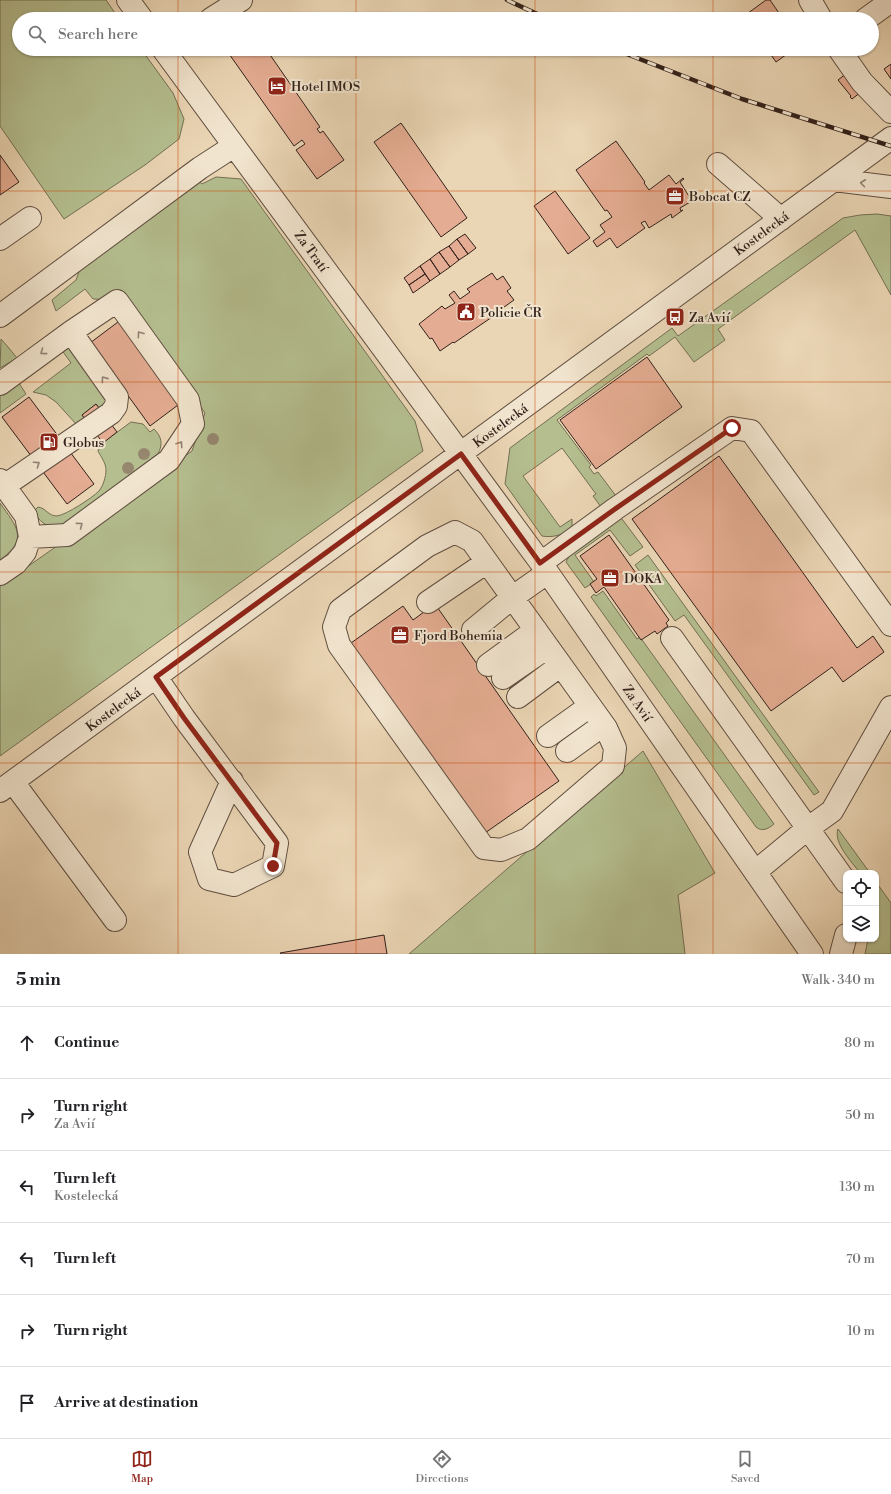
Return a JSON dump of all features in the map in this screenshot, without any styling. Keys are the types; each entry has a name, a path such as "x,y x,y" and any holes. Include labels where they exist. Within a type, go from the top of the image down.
{"street":[{"path":"128,0 137,12"},
{"path":"222,12 240,0"},
{"path":"810,0 817,12"},
{"path":"876,12 891,1"},
{"name":"Za Tratí","path":"169,56 461,454"},
{"path":"844,56 862,82 891,112"},
{"name":"Kostelecká","path":"6,786 887,141"},
{"path":"0,316 200,168 234,146"},
{"path":"718,164 781,219"},
{"path":"834,180 891,187"},
{"path":"0,239 30,218"},
{"path":"0,384 71,332 117,301 188,400 193,424 169,460 67,535 30,537"},
{"path":"0,574 16,563 25,552 30,537 26,516 2,483 111,414 116,406 117,397 71,332"},
{"path":"473,630 615,509 732,428 751,431 891,625"},
{"name":"Za Avií","path":"461,454 544,568 812,954"},
{"path":"455,532 472,541 513,597 603,725 615,748 613,766 528,839 501,850 484,848 339,645 334,627 340,610 427,546 455,532"},
{"path":"428,602 487,562"},
{"path":"495,672 542,638"},
{"path":"672,638 843,878"},
{"path":"518,697 561,665"},
{"path":"156,677 184,718 232,781"},
{"path":"548,736 590,706"},
{"path":"755,872 807,829 832,811 891,707"},
{"path":"566,751 603,725"},
{"path":"6,786 115,920"},
{"path":"842,954 845,942"}],"green space":[{"path":"0,0 106,0 114,12 12,12 12,56 146,56 173,93 184,119 179,139 145,165 64,219 0,126"},
{"path":"216,177 241,179 415,421 423,451 0,756 0,586 192,451 205,413 125,300 93,299 85,289 56,311 52,300 76,280 80,269 198,180 202,184"},
{"path":"877,214 891,216 891,295 855,230 718,329 725,340 694,362 675,337 649,356 647,354 557,420 591,465 589,467 594,474 598,472 616,496 601,507 593,496 596,494 562,448 523,476 560,527 572,519 572,527 566,532 554,536 542,536 505,484 510,448 672,328 678,336 843,218"},
{"path":"1,339 17,358 0,368"},
{"path":"69,347 107,392 105,416 96,404 82,415 90,426 77,425 56,402 46,395 33,392 71,363 61,349"},
{"path":"17,380 26,394 0,413 0,393"},
{"path":"131,422 143,424 150,432 154,429 157,432 161,441 161,447 158,454 60,527 47,525 41,521 35,510 38,507 54,516 61,515 79,506 99,491 104,481 106,470 104,462 98,451 101,444"},
{"path":"0,503 15,526 17,539 15,546 0,560"},
{"path":"619,515 643,547 630,556 610,530 575,555 594,582 585,588 566,562 569,556"},
{"path":"648,555 819,792 814,795 684,615 675,621 635,565"},
{"path":"603,591 637,639 640,637 774,824 772,826 763,830 756,827 591,597 594,594 596,596"},
{"path":"643,751 715,873 678,895 685,954 409,954"},
{"path":"838,829 868,870 858,870 841,846 837,834"},
{"path":"879,886 891,903 891,954 865,954 867,942 879,942"}],"building":[{"path":"766,0 770,0 778,12 750,12"},
{"path":"231,56 271,56 320,127 317,129 320,133 323,131 344,160 317,179 296,150 305,144 302,140 294,146"},
{"path":"772,56 784,56 776,62"},
{"path":"891,64 891,79 884,69"},
{"path":"847,73 861,92 852,99 838,80"},
{"path":"401,123 467,218 441,237 374,142"},
{"path":"616,141 649,190 669,175 676,184 683,178 684,179 680,182 692,201 680,208 681,211 683,210 672,218 671,214 649,228 645,221 641,223 645,228 617,248 610,238 597,247 593,241 605,232 600,225 612,217 607,210 605,211 576,170"},
{"path":"0,155 19,182 0,195"},
{"path":"555,191 590,238 568,254 534,206"},
{"path":"465,234 476,248 468,254 457,239"},
{"path":"457,239 468,254 459,260 449,246"},
{"path":"449,246 459,260 450,267 439,252"},
{"path":"439,252 450,267 440,274 430,259"},
{"path":"430,259 440,274 430,281 420,266"},
{"path":"420,266 425,274 409,285 404,278"},
{"name":"Policie ČR","path":"492,273 497,280 503,276 511,288 507,291 514,300 497,312 498,313 440,351 432,338 430,339 419,324 442,306 445,309 455,303 449,295 454,291 460,299 470,292 467,289"},
{"path":"425,274 430,281 413,293 409,285"},
{"path":"122,319 182,402 150,426 90,343"},
{"path":"647,357 682,407 596,469 560,420"},
{"path":"29,397 94,484 67,504 2,417"},
{"path":"96,404 117,432 103,443 82,415"},
{"path":"719,456 857,648 873,636 884,652 843,682 832,667 771,711 632,519"},
{"path":"609,535 669,620 666,623 668,626 657,634 655,631 641,640 604,587 596,593 590,584 597,579 580,556"},
{"path":"435,604 559,781 485,833 351,643 403,606 413,620"},
{"path":"384,935 387,954 280,953"}],"railway":[{"path":"507,0 533,12"},
{"path":"632,56 742,99 891,146"}],"place":[{"name":"Hotel IMOS","path":"277,86"},
{"name":"Bobcat CZ","path":"675,196"},
{"name":"Policie ČR","path":"466,312"},
{"name":"Za Avií","path":"675,317"},
{"name":"Globus","path":"49,442"},
{"name":"DOKA","path":"610,578"},
{"name":"Fjord Bohemia","path":"400,635"}],"route":[{"path":"273,866 277,843 184,718 156,677 461,454 540,563 732,428"}]}
